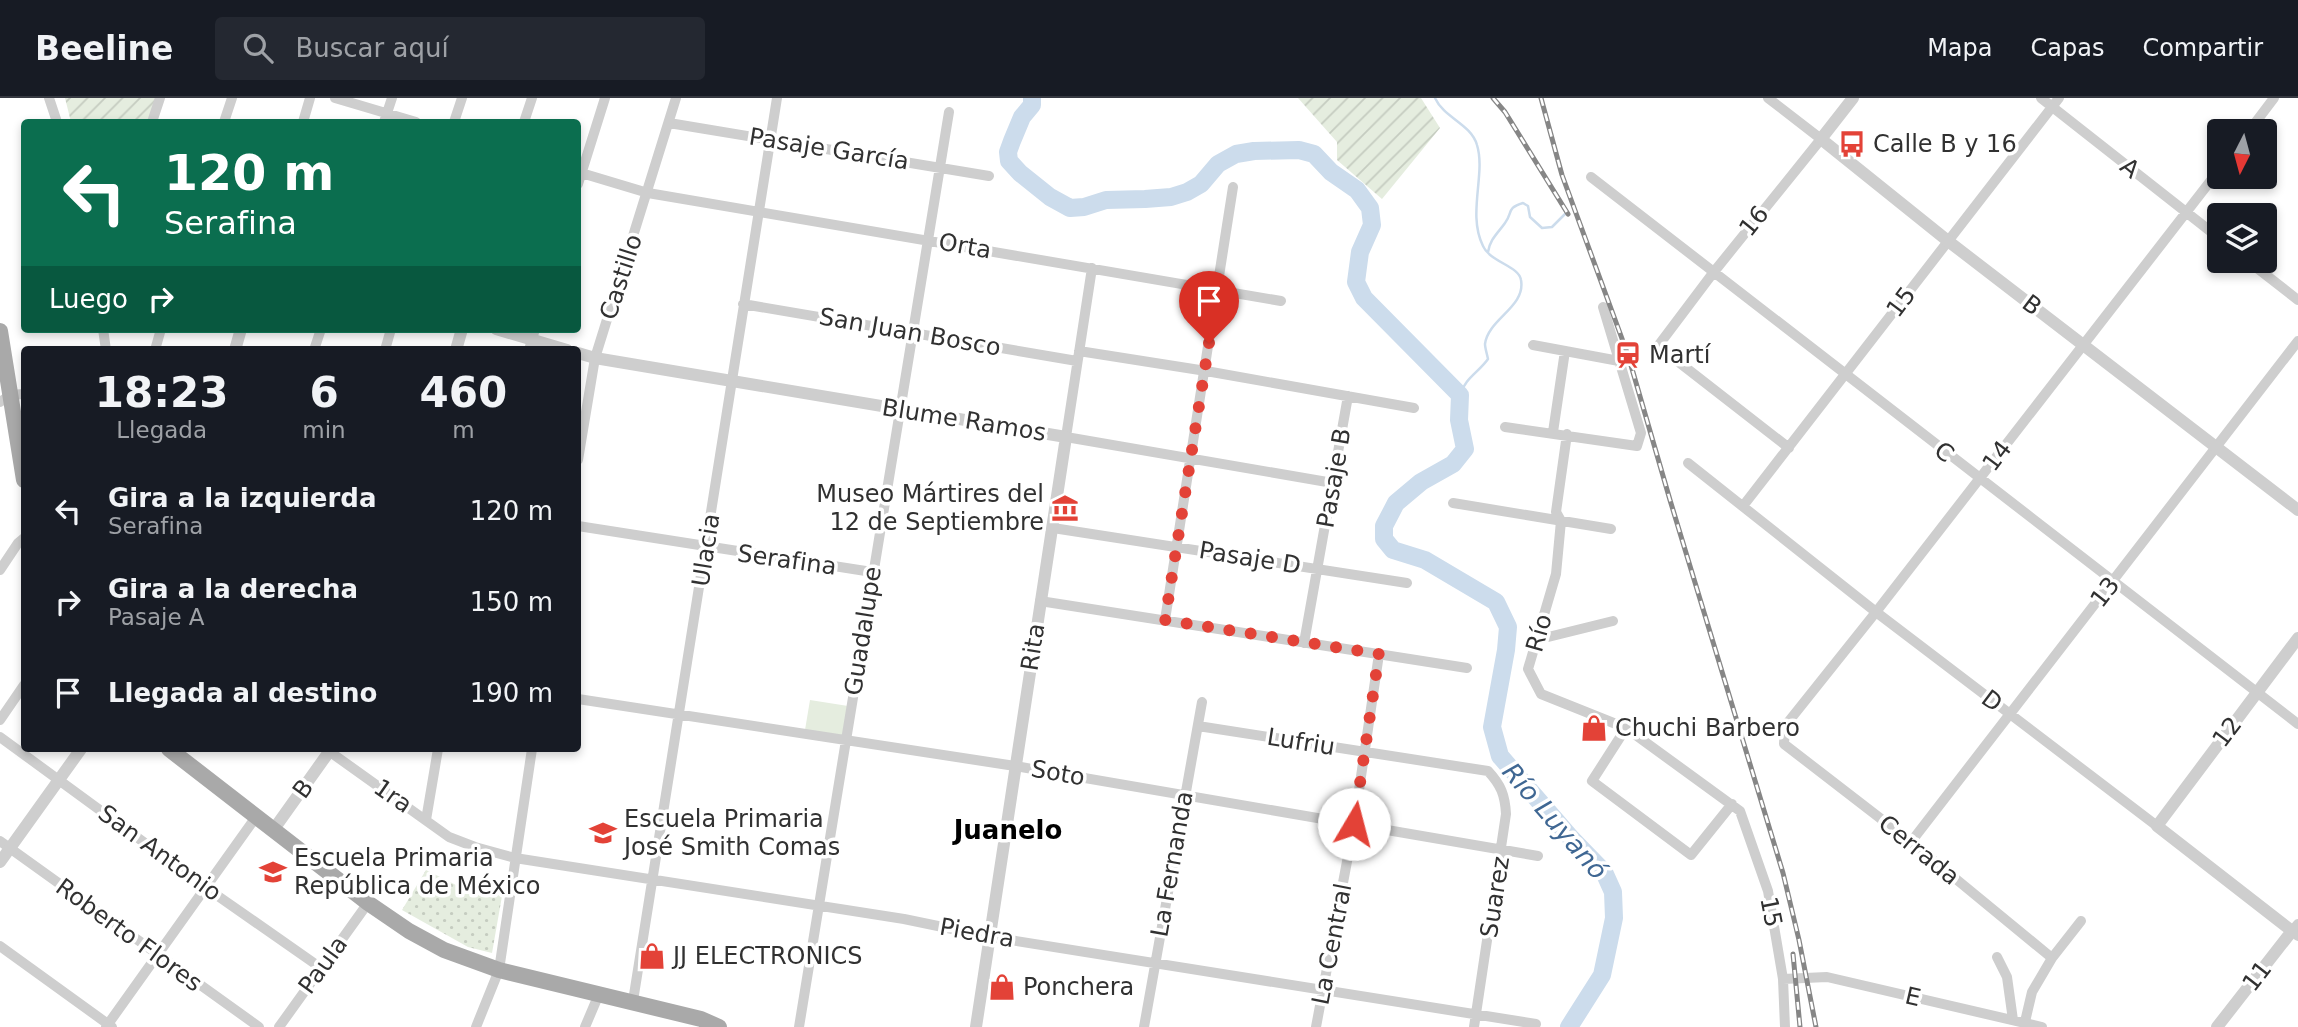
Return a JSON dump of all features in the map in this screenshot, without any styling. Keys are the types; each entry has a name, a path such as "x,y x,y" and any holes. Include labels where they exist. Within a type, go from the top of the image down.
{"main road":[{"path":"0,331 21,461"},
{"path":"173,752 368,903 409,931 444,950 499,970 633,1001 719,1027"}],"street":[{"path":"49,98 56,119"},
{"path":"153,119 160,98"},
{"path":"225,119 232,98"},
{"path":"304,119 310,98"},
{"path":"335,98 386,118 392,98"},
{"path":"455,119 462,98"},
{"path":"525,119 532,98"},
{"path":"581,166 605,98"},
{"name":"Castillo","path":"581,442 595,358 676,98"},
{"name":"Ulacia","path":"633,1001 777,98"},
{"name":"B","path":"1768,98 1948,241 2298,510"},
{"name":"16","path":"1788,447 1658,346 1853,98"},
{"name":"A","path":"2041,98 2056,102 2207,229"},
{"path":"2258,119 2274,98"},
{"name":"15","path":"1742,506 2056,102"},
{"name":"Guadalupe","path":"799,1027 949,112"},
{"name":"Pasaje García","path":"669,123 989,176"},
{"name":"Orta","path":"581,173 648,193 1281,301"},
{"name":"C","path":"1591,177 1979,480 2115,580 2298,724"},
{"name":"14","path":"1784,744 1784,726 1876,612 2207,185"},
{"path":"1165,620 1233,187"},
{"name":"Rita","path":"976,1027 1092,268"},
{"path":"2263,273 2298,300"},
{"name":"San Juan Bosco","path":"743,304 911,333 1206,371 1414,408"},
{"path":"1505,426 1637,446 1641,433 1603,307"},
{"path":"509,333 553,346"},
{"name":"13","path":"1911,842 2298,341"},
{"path":"1533,345 1619,361"},
{"path":"1553,432 1565,351"},
{"name":"Blume Ramos","path":"581,354 731,382 1333,483"},
{"name":"Pasaje B","path":"1304,642 1348,396"},
{"name":"Río","path":"1567,434 1556,512 1561,521 1556,574 1528,669 1541,694 1626,729 1732,804"},
{"name":"D","path":"1688,463 1876,612 2296,930"},
{"path":"1453,503 1611,529"},
{"name":"Serafina","path":"581,527 873,572"},
{"name":"Pasaje D","path":"1053,528 1407,583"},
{"path":"0,570 21,540"},
{"path":"1040,601 1467,668"},
{"path":"1536,640 1613,621"},
{"name":"12","path":"2157,826 2298,639"},
{"name":"La Central","path":"1316,1027 1354,824 1379,654"},
{"path":"0,720 21,689"},
{"name":"Soto","path":"581,699 1015,766 1538,856"},
{"name":"La Fernanda","path":"1144,1027 1202,702"},
{"name":"Lufriu","path":"1198,726 1488,771"},
{"path":"1626,729 1592,781 1691,855 1732,804"},
{"name":"San Antonio","path":"0,737 21,752"},
{"name":"Cerrada","path":"1784,744 1911,842 2052,958"},
{"name":"San Antonio","path":"21,752 321,968"},
{"path":"0,862 5,845 79,752"},
{"name":"B","path":"274,830 328,752"},
{"name":"1ra","path":"332,752 426,820"},
{"path":"426,820 437,752"},
{"path":"476,1027 499,970 532,752"},
{"name":"Suarez","path":"1474,1027 1503,849 1506,814 1505,793 1488,771"},
{"name":"15","path":"1732,804 1740,811 1768,891 1783,979 1785,1027"},
{"path":"0,946 109,1026 256,817"},
{"name":"Piedra","path":"426,820 449,837 475,848 515,858 652,878 904,919 991,937 1536,1024"},
{"name":"Roberto Flores","path":"5,845 260,1027"},
{"name":"Paula","path":"279,1027 368,903"},
{"path":"2024,1025 2032,992 2052,958 2081,920"},
{"name":"11","path":"2217,1027 2296,930"},
{"path":"1997,957 2007,977 2013,1020"},
{"name":"E","path":"1783,979 1827,978 2042,1027"},
{"path":"585,1027 599,994"}],"shaded area":[{"path":"65,98 156,98 148,119 70,119"},
{"path":"1298,98 1421,98 1440,128 1382,199 1337,160 1337,142"},
{"path":"810,700 848,706 843,736 805,730"},
{"path":"426,870 460,887 502,896 492,953 468,947 402,910"}],"waterway":[{"name":"Río Luyanó","path":"1032,98 1032,105 1022,117 1012,141 1008,152 1009,161 1050,197 1070,208 1106,200 1171,197 1201,184 1218,164 1236,154 1299,150 1314,154 1331,172 1357,190 1370,208 1372,225 1360,252 1356,282 1364,298 1460,395 1459,420 1465,449 1453,464 1421,482 1396,503 1384,526 1384,539 1393,550 1425,560 1496,602 1508,627 1492,727 1500,756 1604,872 1613,892 1614,918 1602,975 1569,1027"},
{"name":"Río Luyanó","path":"1435,98 1439,105 1469,132 1477,145 1479,169 1476,208 1483,246 1492,256 1515,271 1521,280 1518,298 1488,335 1485,344 1488,359 1469,380 1460,395"},
{"path":"1488,252 1492,240 1512,209 1518,205 1523,203 1528,206 1530,217 1542,228 1552,227 1567,212"}],"railway":[{"path":"1493,98 1505,112 1568,214"},
{"path":"1541,98 1562,175 1628,355 1783,873 1816,1027"},
{"path":"1793,954 1800,1027"}],"place":[{"name":"Calle B y 16","path":"1852,144"},
{"name":"Martí","path":"1628,355"},
{"name":"Museo Mártires del 12 de Septiembre","path":"1065,508"},
{"name":"Chuchi Barbero","path":"1594,728"},
{"name":"Escuela Primaria José Smith Comas","path":"603,833"},
{"name":"Escuela Primaria República de México","path":"273,872"},
{"name":"JJ ELECTRONICS","path":"652,956"},
{"name":"Ponchera","path":"1002,987"}],"district":[{"name":"Juanelo","path":"1008,830"}],"route":[{"path":"1209,343 1165,620 1379,654 1354,824"}]}
